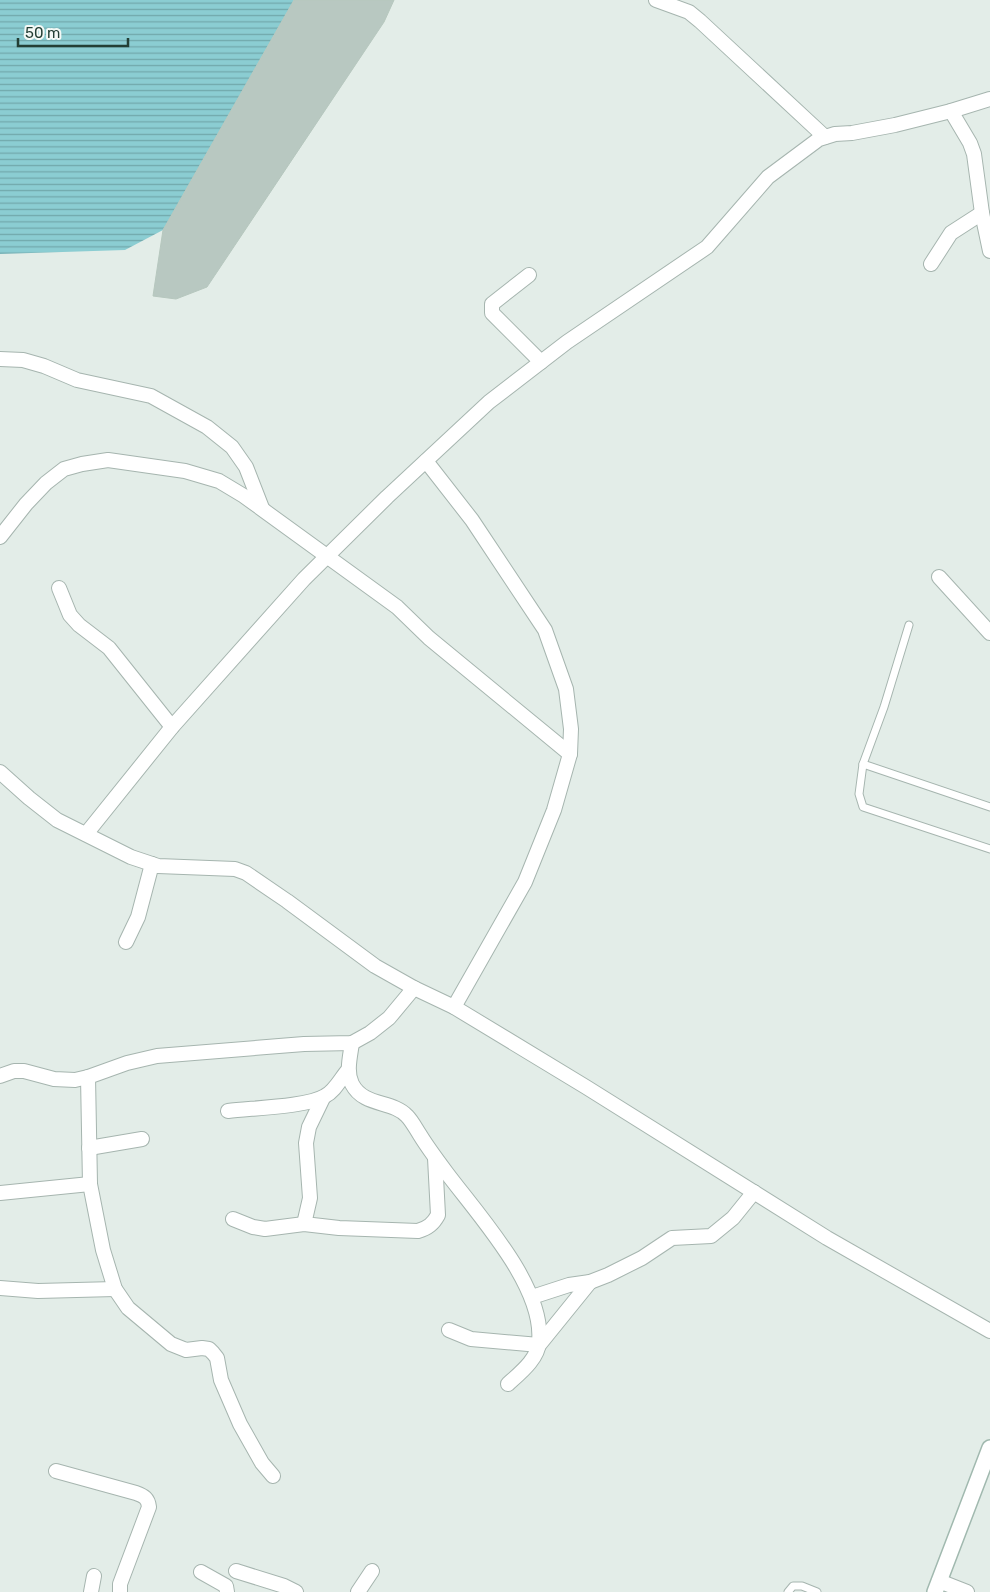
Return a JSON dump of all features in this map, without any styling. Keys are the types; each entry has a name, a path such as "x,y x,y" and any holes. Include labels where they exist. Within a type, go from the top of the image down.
{"main road":[{"path":"937,1587 990,1448"}],"street":[{"path":"656,0 689,12 825,137"},
{"path":"86,834 172,727 263,623 326,556 489,402 623,303 708,247 768,177 819,139 895,125 990,99"},
{"path":"951,111 970,143 974,154 982,213 990,251"},
{"path":"931,264 951,233 982,213"},
{"path":"528,275 492,304 491,310 541,362"},
{"path":"0,359 23,360 44,366 77,380 152,396 207,427 232,447 246,468 262,508"},
{"path":"0,537 26,504 46,483 64,469 82,464 108,460 185,471 219,481 262,508 397,606 429,638 570,754"},
{"path":"426,461 472,520 545,630 566,689 570,729 570,754 554,810 525,882 454,1007"},
{"path":"939,577 990,633"},
{"path":"59,588 70,615 79,625 110,648 172,727"},
{"path":"0,772 57,820 131,857 152,864 235,869 246,874 287,901 375,966 414,988 454,1007 827,1238 990,1331"},
{"path":"126,942 138,917 152,864"},
{"path":"0,1076 24,1071 54,1079 75,1080 127,1063 157,1056 304,1044 352,1043 370,1033 389,1018 414,988"},
{"path":"352,1043 348,1070 352,1083 358,1093 367,1099 396,1109 407,1116 435,1157 485,1222 532,1297 540,1325 539,1345"},
{"path":"228,1111 300,1104 323,1098 330,1093 348,1070"},
{"path":"88,1077 90,1184 103,1250 115,1289 128,1308 170,1344 186,1350 209,1349 213,1353 217,1358 221,1380 240,1424 262,1463 273,1476"},
{"path":"304,1224 310,1198 306,1142 310,1127 323,1098"},
{"path":"89,1148 142,1139"},
{"path":"233,1219 253,1227 265,1229 304,1224 339,1228 418,1231 428,1228 438,1215 435,1157"},
{"path":"0,1194 90,1184"},
{"path":"532,1297 569,1285 590,1282 642,1258 672,1238 711,1236 733,1218 754,1192"},
{"path":"508,1384 528,1365 539,1345 590,1282"},
{"path":"0,1288 38,1291 115,1289"},
{"path":"448,1330 471,1339 539,1345"},
{"path":"56,1471 136,1493 148,1500 149,1507 120,1584 120,1592"},
{"path":"236,1571 284,1586 296,1592"},
{"path":"358,1592 372,1571"},
{"path":"201,1572 226,1586 227,1592"},
{"path":"92,1592 94,1576"},
{"path":"937,1587 966,1592"}],"lane":[{"path":"909,625 884,707 863,764 859,794 864,807 990,849"},
{"path":"863,764 990,807"},
{"path":"788,1592 793,1586 802,1586 817,1592"}],"water":[{"path":"0,0 294,0 163,230 125,250 0,254"}],"building":[{"path":"294,0 394,0 384,22 207,287 176,299 153,296 163,230"}]}
